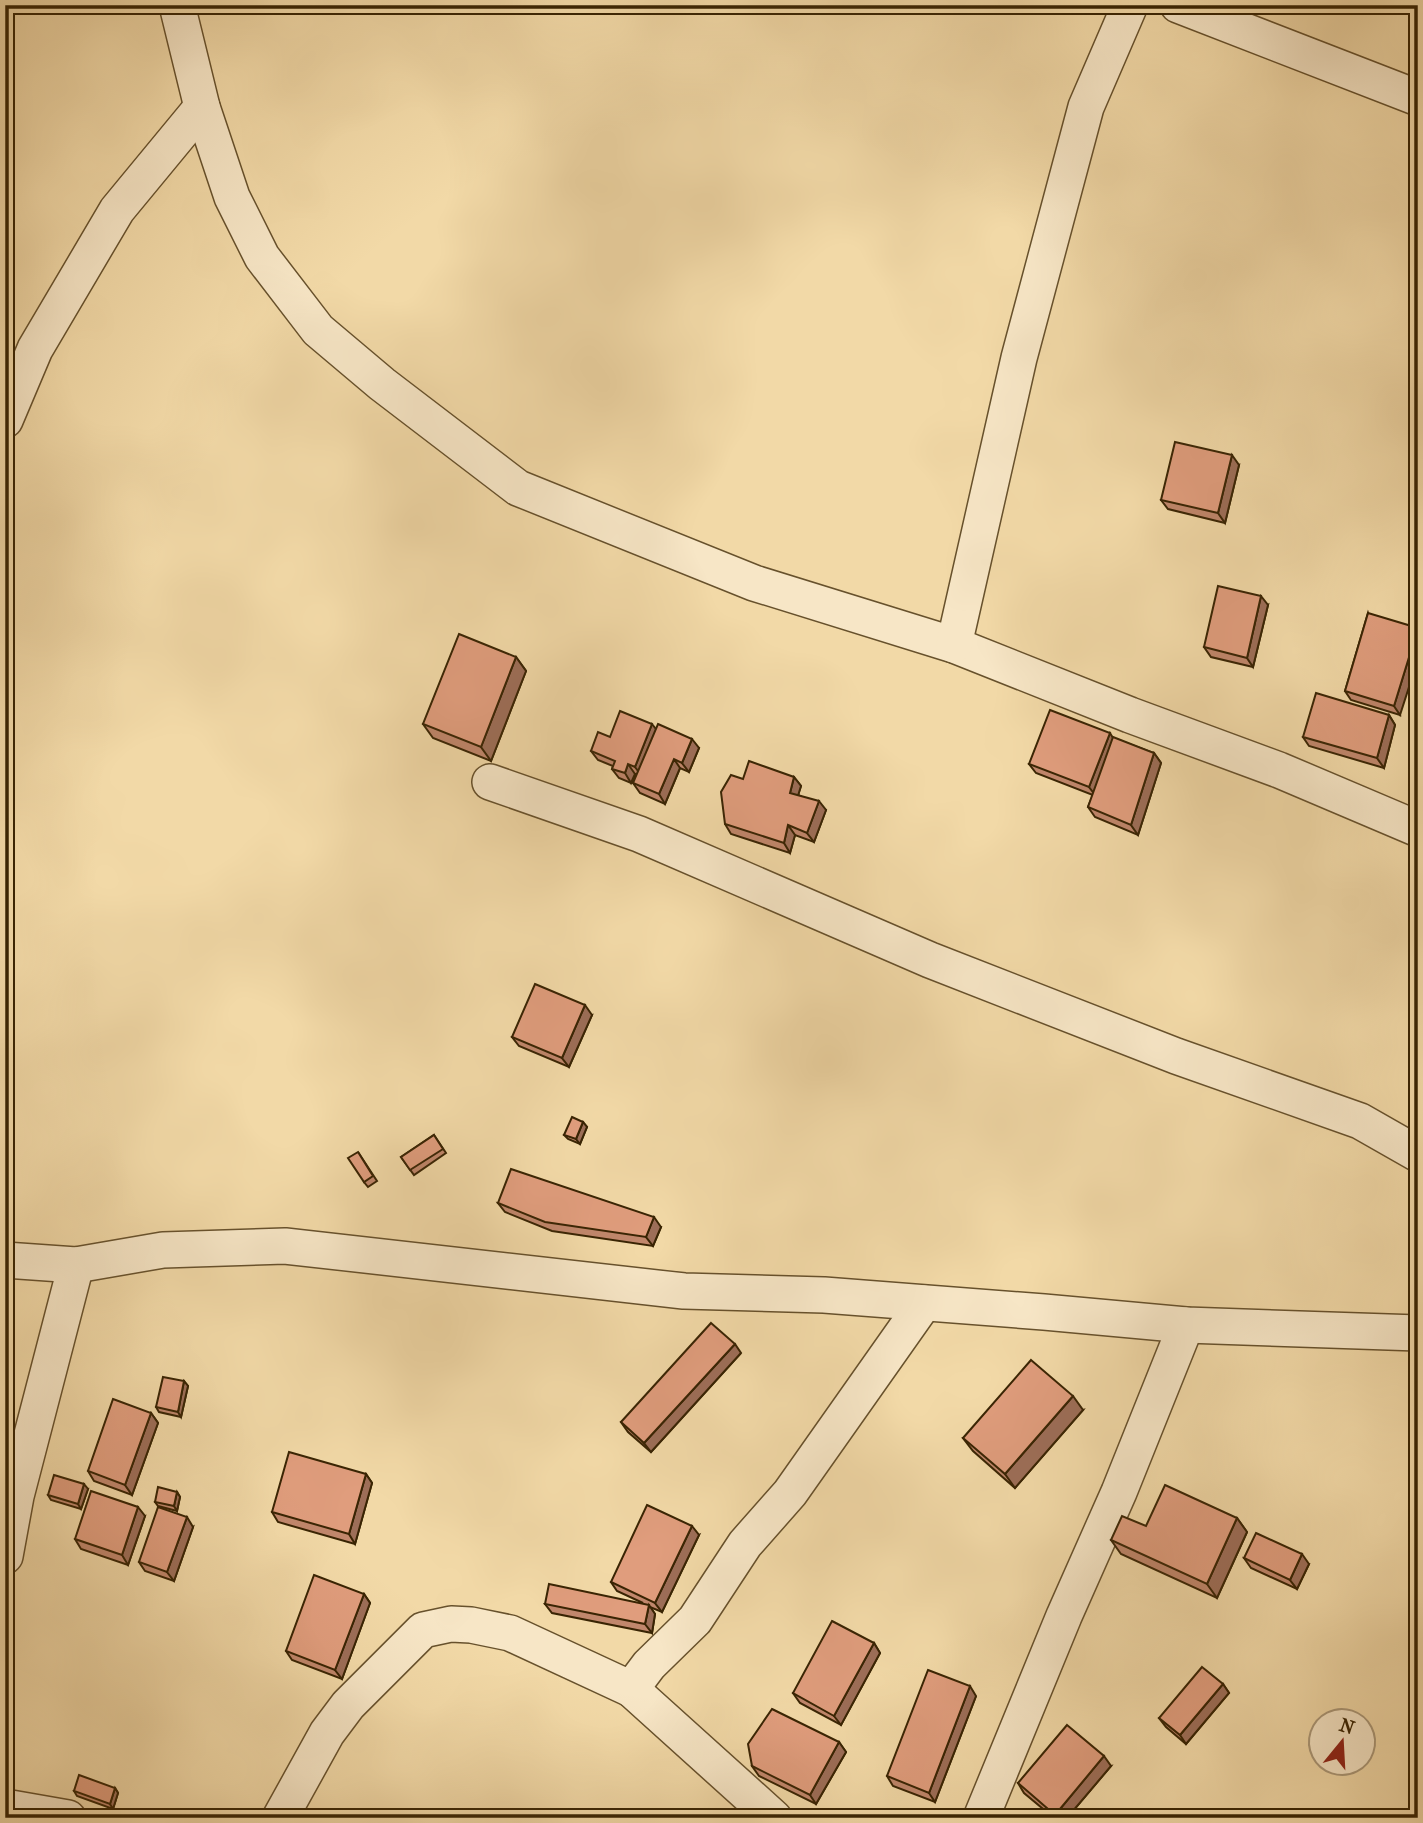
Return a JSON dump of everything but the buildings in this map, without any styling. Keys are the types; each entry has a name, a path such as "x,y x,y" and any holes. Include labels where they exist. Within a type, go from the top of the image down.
{"street":[{"path":"177,5 202,107 232,197 262,257 318,330 382,384 518,488 754,583 954,645 1130,715 1279,770 1418,829"},
{"path":"954,645 1019,358 1086,107 1130,5"},
{"path":"1178,5 1418,98"},
{"path":"5,420 36,349 117,210 202,107"},
{"path":"490,782 639,834 930,960 1177,1056 1360,1121 1418,1154"},
{"path":"5,1260 76,1265 163,1251 285,1246 684,1291 824,1295 1186,1325 1418,1333"},
{"path":"5,1556 16,1496 76,1265"},
{"path":"631,1689 649,1665 695,1620 745,1545 790,1493 924,1303"},
{"path":"981,1818 1064,1616 1119,1492 1186,1325"},
{"path":"280,1818 327,1733 348,1705 423,1630 451,1624 510,1633 631,1689 774,1818"},
{"path":"5,1807 68,1818"}]}
